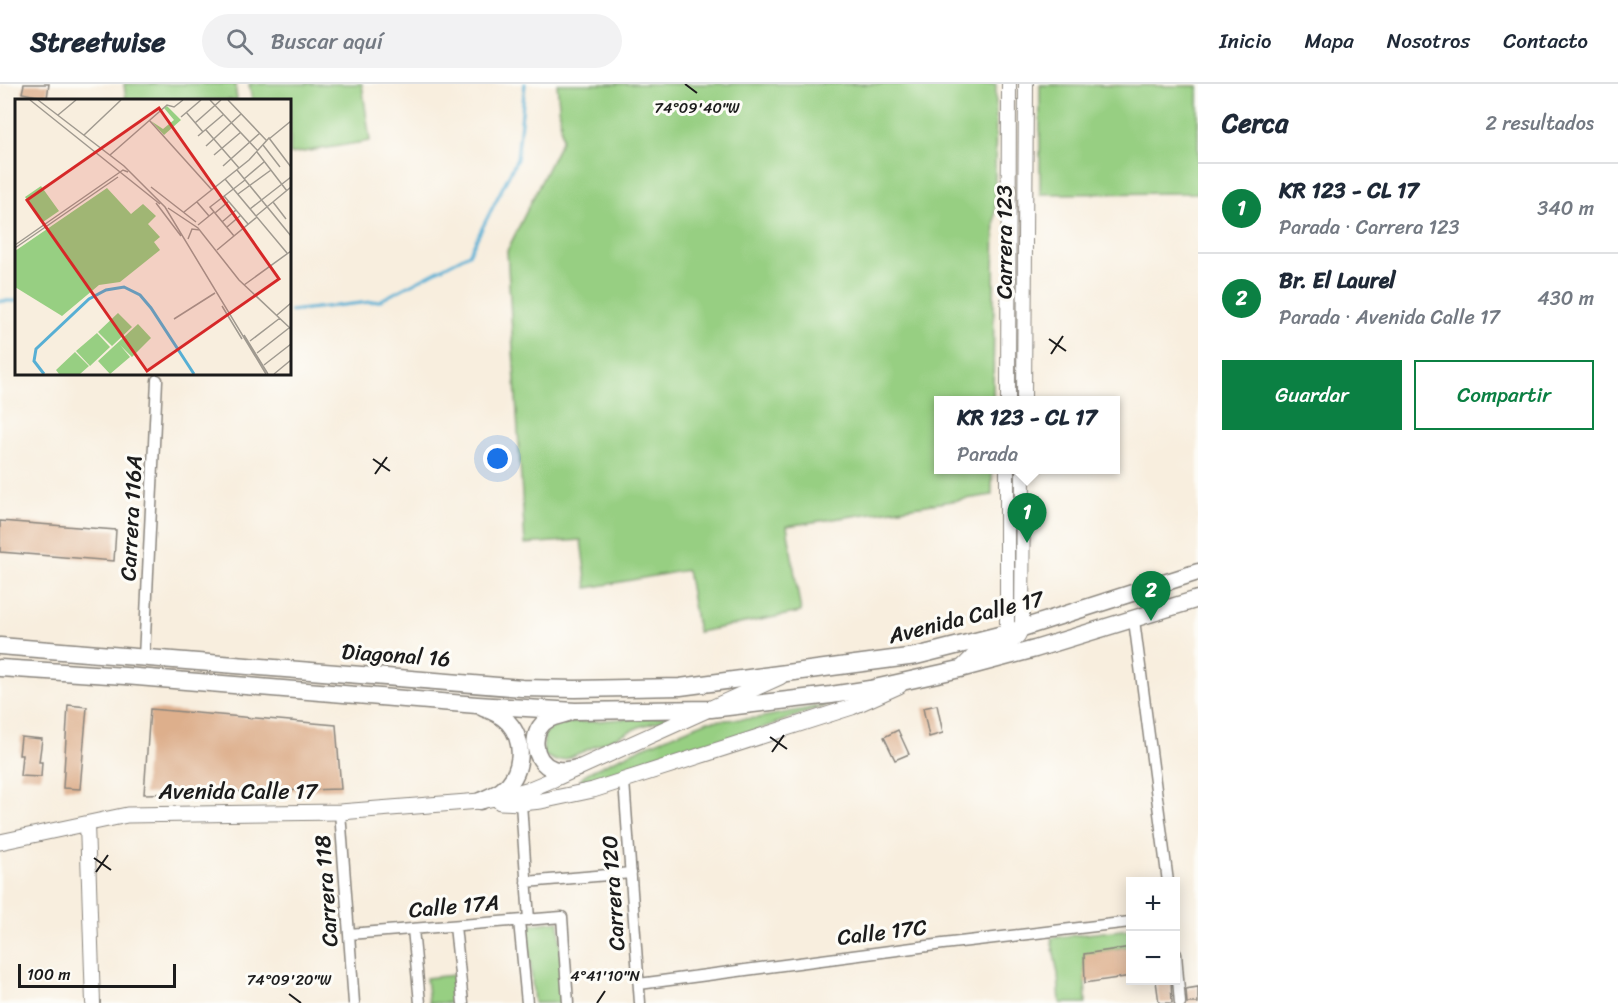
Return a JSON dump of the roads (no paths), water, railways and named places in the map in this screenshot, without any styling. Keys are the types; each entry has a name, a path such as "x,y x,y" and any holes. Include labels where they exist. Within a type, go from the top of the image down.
{"main road":[{"name":"Avenida Calle 17","path":"0,842 127,815 340,812 480,801 505,796 554,780 789,673 916,656 1014,630 1198,572"},
{"name":"Avenida Calle 17","path":"711,709 870,689 960,669 1134,620 1198,599"},
{"name":"Diagonal 16","path":"0,646 511,687 665,688 722,683 789,673"},
{"name":"Diagonal 16","path":"0,668 575,711 711,709"},
{"name":"Avenida Calle 17","path":"480,801 521,803 584,793 852,707 906,681"},
{"path":"477,705 497,713 507,722 515,732 520,758 517,770 510,782 501,791 480,801"},
{"path":"575,711 550,718 541,725 536,735 535,746 538,756 545,765 555,770 566,771 577,768"},
{"path":"577,768 575,773 577,784 584,793"}],"street":[{"name":"Carrera 123","path":"1008,396 1009,84"},
{"name":"Carrera 123","path":"1024,396 1026,84"},
{"path":"1008,202 1025,202"},
{"name":"Carrera 116A","path":"144,658 157,380"},
{"path":"960,669 977,652 1008,645 1018,636 1014,630 1007,474"},
{"path":"1014,630 1023,474"},
{"path":"1134,620 1167,877"},
{"name":"Carrera 120","path":"624,781 640,1003"},
{"path":"521,803 526,882 524,920 527,1003"},
{"name":"Carrera 118","path":"340,812 354,1003"},
{"path":"87,824 93,1003"},
{"path":"526,882 631,873"},
{"name":"Calle 17A","path":"349,934 562,917 568,1003"},
{"name":"Calle 17C","path":"639,984 955,942 1126,923"},
{"path":"456,926 463,1003"},
{"path":"413,929 420,1003"},
{"path":"1179,985 1180,1003"}],"waterway":[{"path":"291,311 379,301 469,254 517,159 525,84"},
{"path":"0,301 15,301"}],"place":[{"name":"KR 123 - CL 17","path":"1027,543"},
{"name":"Br. El Laurel","path":"1151,621"}]}
